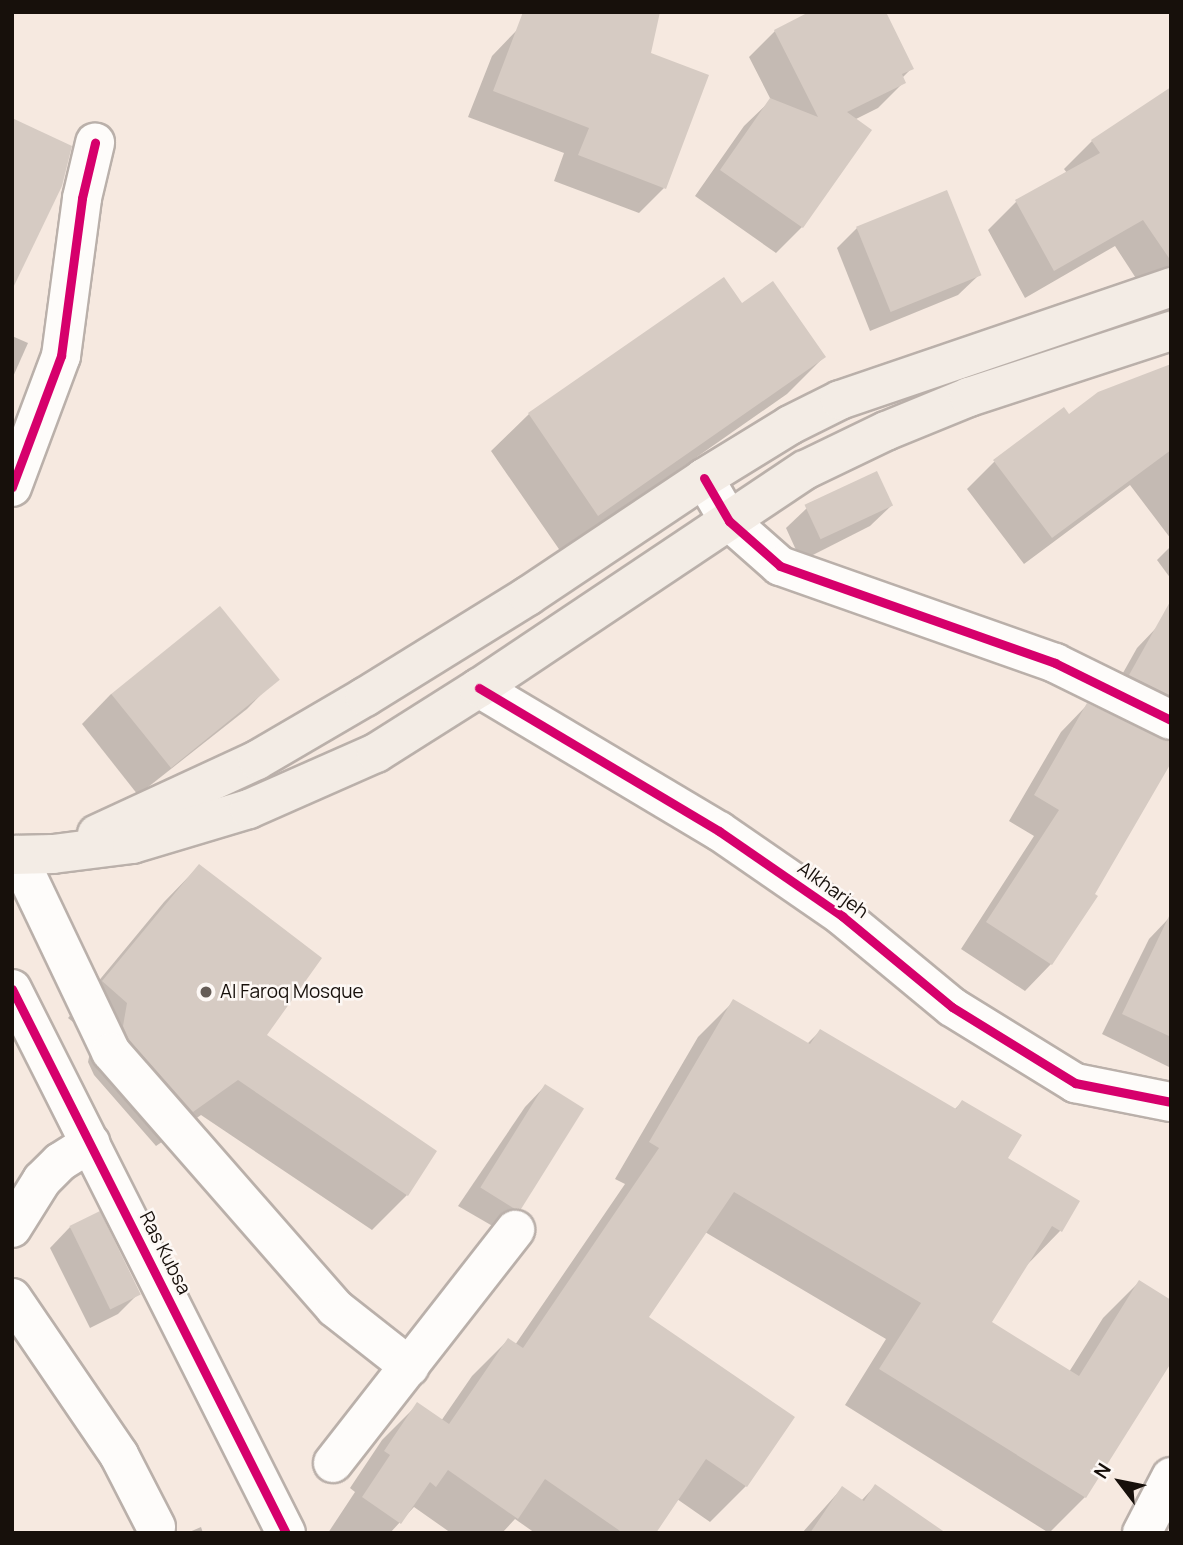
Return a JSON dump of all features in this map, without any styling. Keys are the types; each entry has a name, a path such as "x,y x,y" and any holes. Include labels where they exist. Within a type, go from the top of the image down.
{"main road":[{"path":"28,855 257,760 528,596 704,478 790,425 840,400 1171,287"},
{"path":"28,855 132,844 249,809 376,752 479,688 805,470 886,430 969,397 1171,331"}],"street":[{"path":"12,487 61,356 82,198 95,143"},
{"path":"704,478 729,521 780,566 1055,663 1171,720"},
{"name":"Alkharjeh","path":"479,688 719,831 842,916 952,1007 1075,1083 1171,1102"},
{"path":"28,855 111,1052 335,1308 410,1367"},
{"name":"Ras Kubsa","path":"12,989 286,1533"},
{"path":"12,1228 42,1180 60,1162 90,1143"},
{"path":"333,1463 515,1230"},
{"path":"12,1298 112,1444 156,1527"},
{"path":"1142,1533 1171,1477"}],"building":[{"path":"523,12 660,12 651,53 709,75 666,189 578,155 589,128 493,91"},
{"path":"809,12 886,12 914,69 902,74 906,83 847,112 872,130 803,228 720,170 770,98 818,117 774,30"},
{"path":"1171,87 1171,261 1143,220 1054,271 1015,200 1100,153 1091,140"},
{"path":"12,118 72,146 62,186 12,290"},
{"path":"947,190 981,275 891,312 856,227"},
{"path":"724,277 742,303 773,281 826,357 598,516 528,413"},
{"path":"1171,364 1171,450 1052,538 993,460 1064,407 1069,414 1098,392"},
{"path":"877,471 893,505 821,539 804,505"},
{"path":"1171,600 1171,696 1129,675"},
{"path":"220,606 280,680 171,768 111,694"},
{"path":"1087,703 1171,742 1171,763 1095,894 1098,896 1052,965 986,922 1059,810 1034,795"},
{"name":"Al Faroq Mosque","path":"199,864 322,958 267,1035 437,1151 408,1196 238,1080 193,1112 129,1040 123,1026 127,1003 102,981"},
{"path":"1171,912 1171,1037 1122,1014"},
{"path":"733,999 810,1044 820,1029 956,1109 962,1100 1022,1135 1008,1158 1080,1201 1062,1232 1052,1226 992,1322 1079,1376 1139,1280 1171,1300 1171,1363 1086,1498 879,1369 921,1303 734,1192 649,1317 795,1417 747,1487 706,1459 656,1533 623,1533 545,1479 518,1519 448,1470 436,1487 430,1482 401,1524 362,1497 390,1455 384,1451 417,1402 449,1424 508,1338 523,1348 659,1148 649,1142"},
{"path":"545,1084 584,1108 519,1212 480,1187"},
{"path":"100,1211 141,1295 110,1309 69,1226"},
{"path":"875,1484 946,1533 810,1533 842,1486 864,1501"}],"cycle path":[{"path":"12,487 61,356 82,198 95,143"},
{"path":"704,478 729,521 780,566 1055,663 1171,720"},
{"path":"479,688 719,831 842,916 952,1007 1075,1083 1171,1102"},
{"path":"12,989 286,1533"}],"place":[{"name":"Al Faroq Mosque","path":"206,992"}]}
